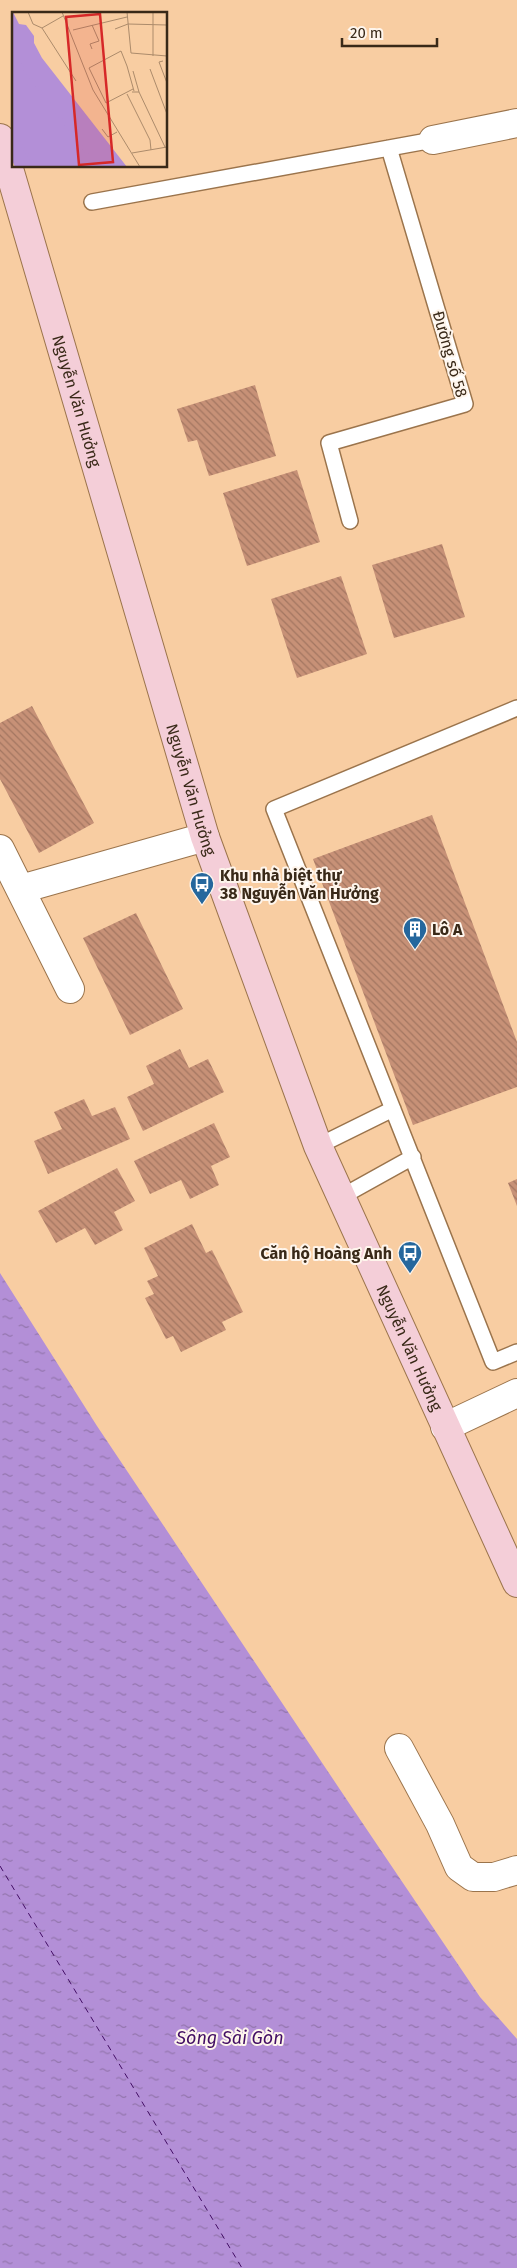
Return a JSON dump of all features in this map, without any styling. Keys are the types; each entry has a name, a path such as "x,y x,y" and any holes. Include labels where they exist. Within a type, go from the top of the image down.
{"main road":[{"name":"Nguyễn Văn Hưởng","path":"0,138 204,837 318,1146 517,1583"}],"street":[{"path":"433,140 517,123"},
{"path":"21,888 204,837"},
{"path":"0,849 70,989"},
{"path":"445,1427 517,1393"},
{"path":"399,1748 440,1824 459,1867 473,1877 494,1877 517,1870"}],"lane":[{"path":"92,202 433,140"},
{"name":"Đường số 58","path":"350,521 329,443 465,404 389,148"},
{"path":"517,708 274,809 493,1362 517,1352"},
{"path":"318,1146 393,1109"},
{"path":"341,1197 413,1157"}],"water":[{"name":"Sông Sài Gòn","path":"0,1273 97,1426 355,1812 480,1997 517,2039 517,2268 0,2268"}],"building":[{"path":"255,385 276,456 209,476 197,440 188,442 177,409"},
{"path":"297,470 320,542 247,566 223,493"},
{"path":"442,544 465,617 394,638 372,565"},
{"path":"341,576 367,654 297,678 271,599"},
{"path":"32,706 94,823 39,853 0,779 0,723"},
{"name":"Lô A","path":"432,815 517,1042 517,1087 413,1125 313,859"},
{"path":"136,913 183,1009 130,1035 83,938"},
{"path":"180,1049 189,1068 208,1059 224,1092 143,1131 127,1097 154,1084 146,1066"},
{"path":"84,1099 92,1116 115,1107 130,1139 48,1174 34,1141 62,1129 54,1112"},
{"path":"214,1123 230,1157 211,1166 219,1185 190,1199 181,1180 150,1194 134,1161"},
{"path":"117,1168 135,1201 114,1212 123,1230 95,1245 85,1228 56,1243 38,1211"},
{"path":"517,1179 517,1206 508,1183"},
{"path":"192,1224 206,1253 212,1250 243,1312 222,1322 226,1330 181,1352 173,1336 166,1339 145,1298 154,1294 147,1281 158,1276 144,1248"}],"ferry route":[{"path":"0,1866 242,2268"}],"place":[{"name":"Khu nhà biệt thự 38 Nguyễn Văn Hưởng","path":"202,905"},
{"name":"Lô A","path":"415,950"},
{"name":"Căn hộ Hoàng Anh","path":"410,1274"}]}
